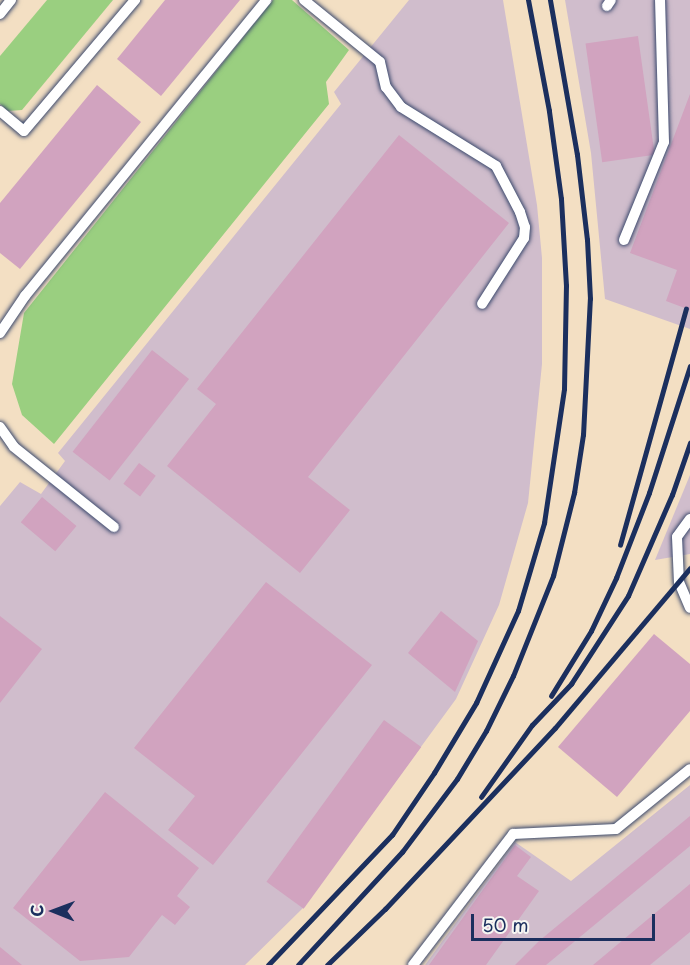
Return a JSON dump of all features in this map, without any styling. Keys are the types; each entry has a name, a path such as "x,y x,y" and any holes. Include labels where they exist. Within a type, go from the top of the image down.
{"lane":[{"path":"0,14 11,0"},
{"path":"0,111 24,131 135,0"},
{"path":"0,333 25,296 266,0"},
{"path":"304,0 380,62 386,87 401,107 496,166 520,212 525,227 524,238 482,304"},
{"path":"624,240 664,142 660,0"},
{"path":"0,427 14,447 114,527"},
{"path":"690,519 677,537 679,582 690,608"},
{"path":"413,965 513,834 616,829 690,769"}],"shaded area":[{"path":"409,0 503,0 537,205 542,258 542,364 528,503 499,605 456,699 303,908 245,965 0,965 0,506 20,482 41,494 65,461 58,453 341,104 334,92"},
{"path":"565,0 690,0 690,329 605,299 591,153"},
{"path":"690,475 690,554 655,560"},
{"path":"690,785 690,965 425,965 515,842 571,881"}],"green space":[{"path":"47,0 113,0 22,110 8,111 0,104 0,56"},
{"path":"273,0 292,0 349,50 326,82 329,104 54,444 22,415 12,384 24,313"}],"building":[{"path":"165,0 240,0 161,96 117,59"},
{"path":"638,36 655,155 602,162 586,43"},
{"path":"97,85 141,122 20,269 0,253 0,203"},
{"path":"690,94 690,310 666,301 677,270 630,253"},
{"path":"399,135 509,223 308,477 350,510 300,573 167,466 216,404 197,389"},
{"path":"152,350 189,379 110,481 73,452"},
{"path":"139,463 156,476 140,496 123,484"},
{"path":"42,497 76,526 55,551 21,522"},
{"path":"266,582 372,665 213,865 168,830 195,796 134,748"},
{"path":"441,611 478,641 455,692 408,653"},
{"path":"0,616 42,649 0,703"},
{"path":"654,634 690,664 690,711 617,797 558,747"},
{"path":"384,720 421,747 304,909 266,882"},
{"path":"105,792 199,868 177,896 190,907 175,925 162,915 129,957 80,961 13,908"},
{"path":"690,816 690,846 546,965 515,965 539,941"},
{"path":"515,845 531,857 517,876 539,891 486,965 429,965"},
{"path":"690,884 690,932 650,965 593,965"},
{"path":"0,947 22,965 0,965"}],"railway":[{"path":"268,965 392,835 434,773 476,703 518,611 544,523 564,389 566,286 561,199 549,111 528,0"},
{"path":"298,965 402,852 457,779 486,731 513,676 553,576 574,493 583,435 590,299 587,240 577,155 550,0"},
{"path":"620,545 686,309"},
{"path":"551,696 591,631 616,578 649,493 690,366"},
{"path":"481,797 532,725 571,684 628,596 672,495 690,443"},
{"path":"327,965 385,909 555,728 690,568"}]}
